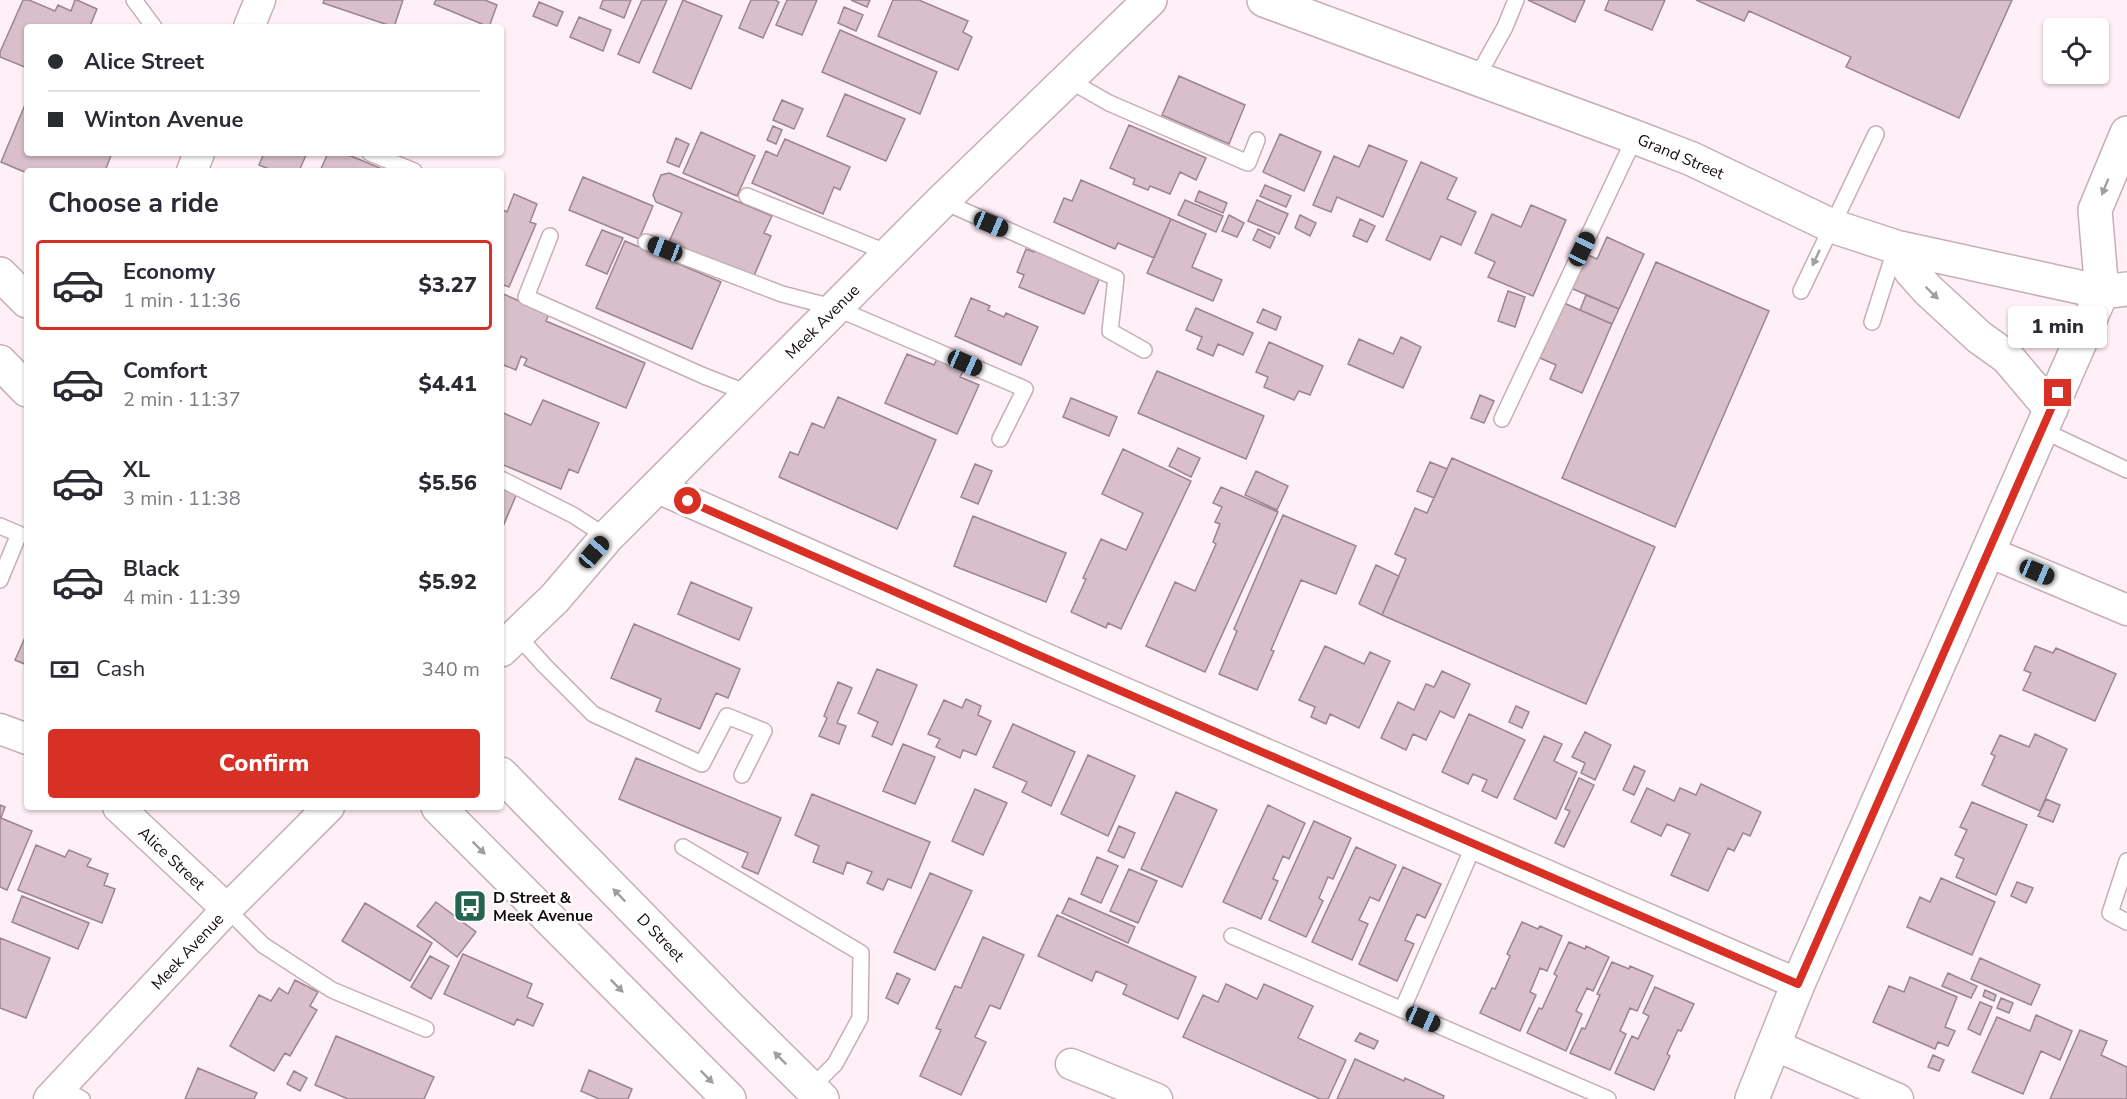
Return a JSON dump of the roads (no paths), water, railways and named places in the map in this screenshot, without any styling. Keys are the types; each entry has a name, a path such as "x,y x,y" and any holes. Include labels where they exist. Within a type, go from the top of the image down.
{"street":[{"path":"250,24 260,0"},
{"name":"Meek Avenue","path":"509,642 555,598 607,537 942,201 1150,0"},
{"name":"Grand Street","path":"1264,0 1477,77 1692,159 1832,226 1896,247 2115,290"},
{"path":"1752,1099 1798,984 2047,420 2115,290 2095,210 2127,133"},
{"path":"1896,247 1928,290 1979,337 2007,357 2047,420"},
{"path":"0,274 24,298"},
{"path":"0,362 24,387"},
{"path":"658,488 1474,845 1798,984"},
{"path":"1989,552 2127,610"},
{"path":"0,729 24,738"},
{"name":"D Street","path":"504,777 816,1093"},
{"name":"Alice Street","path":"121,810 227,909"},
{"name":"Meek Avenue","path":"64,1095 227,909 326,810"},
{"path":"441,810 729,1099"},
{"path":"1774,1045 1898,1099"},
{"path":"1071,1064 1157,1099"}],"lane":[{"path":"134,0 152,24"},
{"path":"1477,77 1516,0"},
{"path":"1067,79 1109,103 1248,163 1257,140"},
{"path":"1801,291 1876,134"},
{"path":"1502,419 1635,137"},
{"path":"377,156 407,168"},
{"path":"747,196 891,254"},
{"path":"942,201 1116,278 1110,331 1144,350"},
{"path":"550,236 526,297 750,394"},
{"path":"646,242 782,294 836,308 1025,389 1000,439"},
{"path":"1872,322 1896,247"},
{"path":"2047,420 2127,470"},
{"path":"504,480 573,514 607,537"},
{"path":"0,526 19,534 0,580"},
{"path":"509,642 544,665 594,714 702,764 727,716 764,731 742,775"},
{"path":"1402,1010 1474,845"},
{"path":"683,847 861,953 860,1018 816,1093"},
{"path":"2127,861 2110,913 2127,922"},
{"path":"227,909 263,945 332,990 426,1029"},
{"path":"1232,936 1608,1099"}],"place":[{"name":"D Street & Meek Avenue","path":"470,906"}]}
